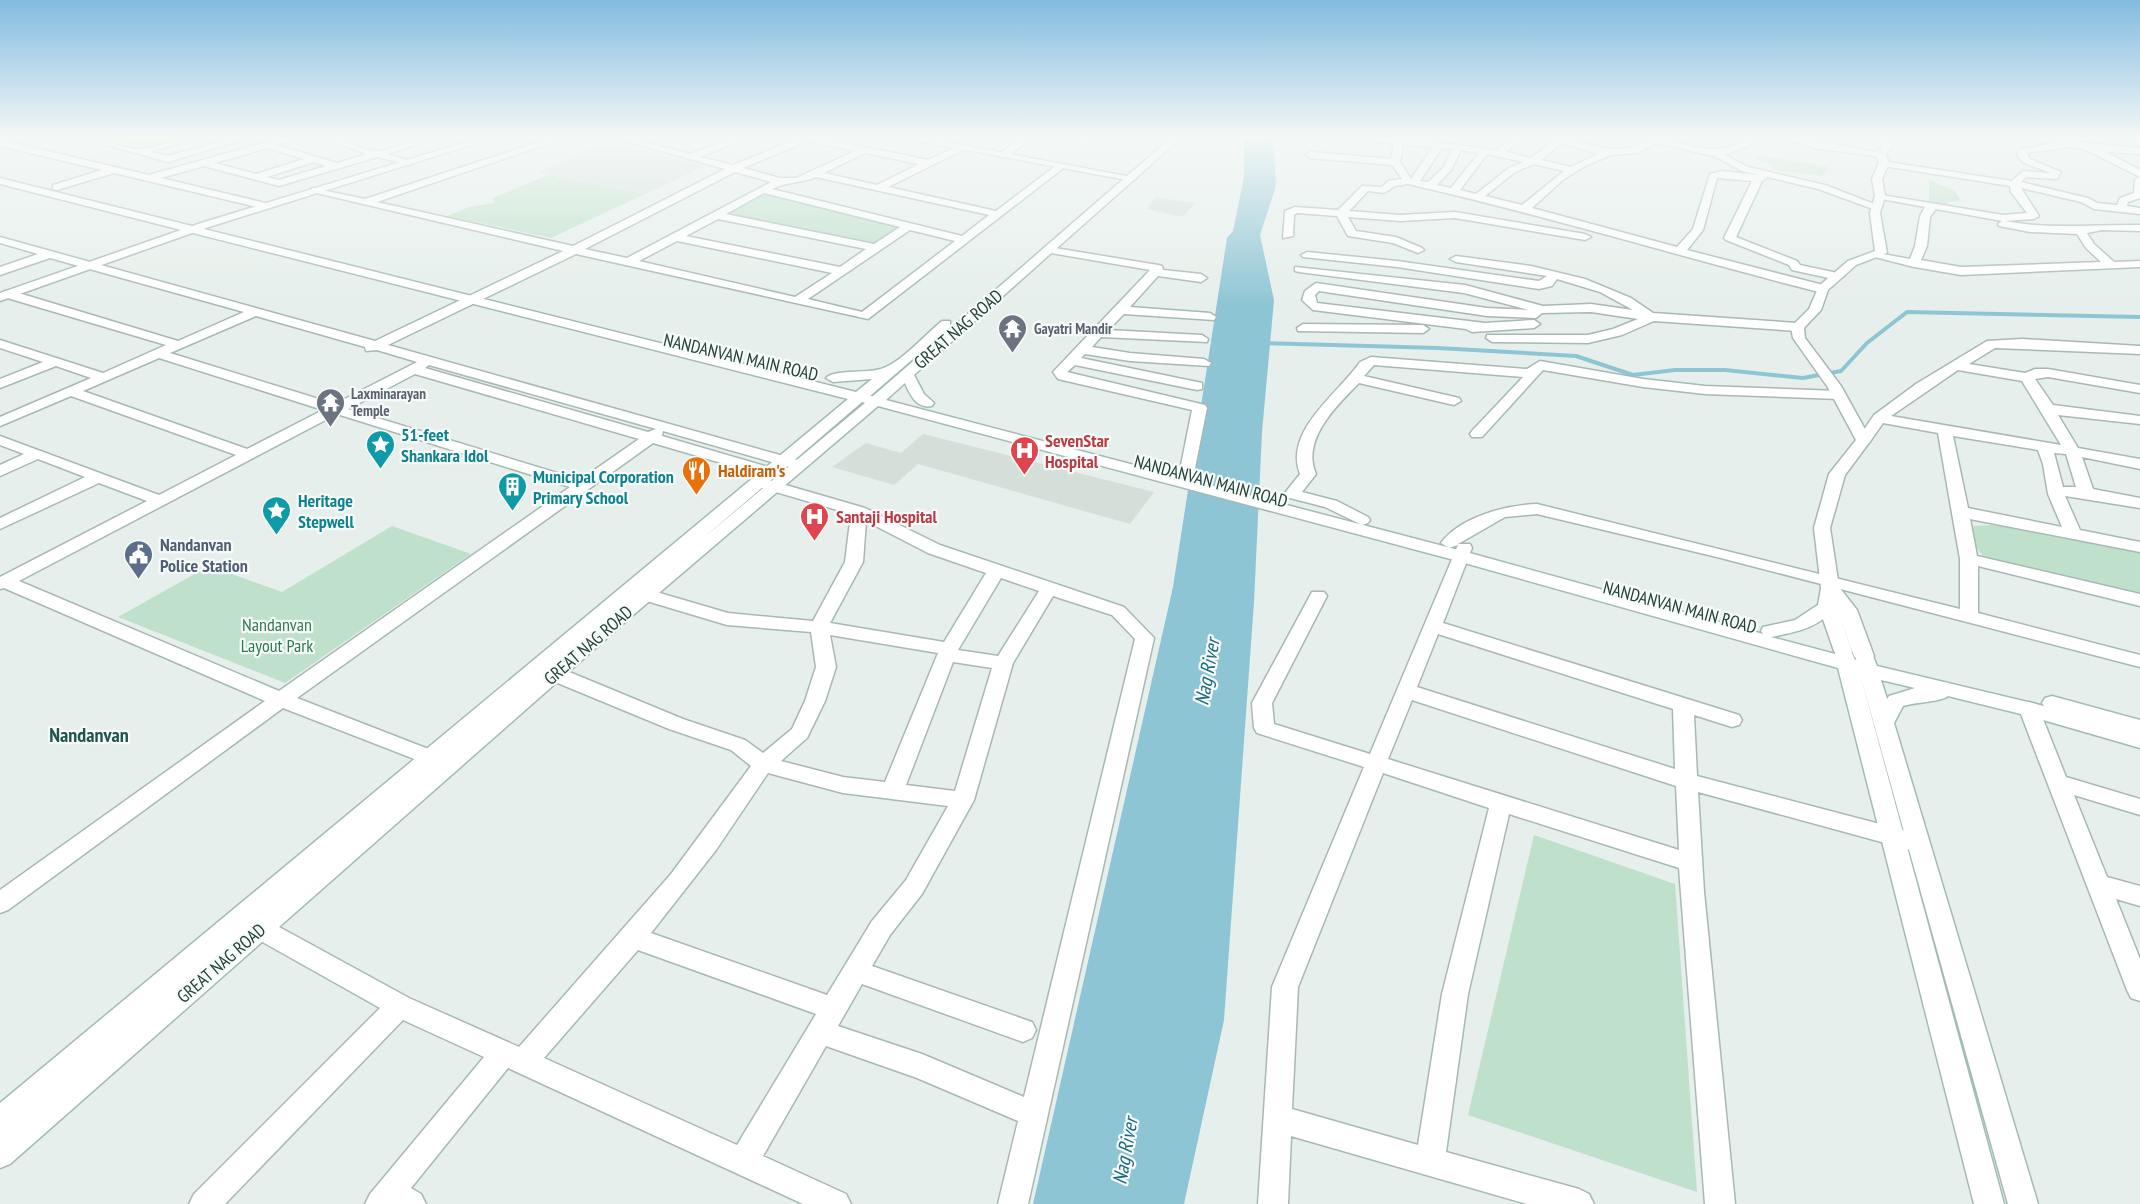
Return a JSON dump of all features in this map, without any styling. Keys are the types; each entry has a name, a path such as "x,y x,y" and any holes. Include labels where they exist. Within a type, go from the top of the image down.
{"street":[{"path":"48,193 873,394 1458,549 2140,741"},
{"path":"81,193 474,297"},
{"path":"212,193 266,206"},
{"path":"232,198 248,193"},
{"path":"4,295 191,229 306,193"},
{"path":"329,193 864,316 1025,193"},
{"path":"365,202 392,193"},
{"path":"360,353 576,249 686,193"},
{"path":"629,262 757,193"},
{"path":"776,193 964,240"},
{"path":"902,193 997,214"},
{"name":"GREAT NAG ROAD","path":"900,372 1108,193"},
{"name":"GREAT NAG ROAD","path":"0,1121 440,761 873,394 1049,250 1110,193"},
{"path":"1341,213 1360,193"},
{"path":"1463,193 1609,229 1678,253 1823,289"},
{"path":"1478,197 1483,193"},
{"path":"1524,209 1543,193"},
{"path":"1678,253 1698,230 1708,193"},
{"path":"1753,193 1730,238 1793,263 1796,268 1839,276"},
{"path":"1845,193 1878,202 1931,205 2003,218 2034,216 2017,193"},
{"path":"1877,256 1881,253 1878,193"},
{"path":"2055,193 2084,200 2094,206 2140,211"},
{"path":"2121,208 2124,200 2139,193"},
{"path":"1914,264 1921,246 1925,216 1930,213 1931,205"},
{"path":"1287,236 1287,219 1289,213 1295,210 1400,218 1455,215 1572,235 1600,237 1609,229"},
{"path":"1341,213 1352,234 1396,240 1418,250"},
{"path":"716,215 876,248"},
{"path":"1980,215 1984,219 2016,227 2080,231 2102,227 2140,228"},
{"path":"797,301 909,226"},
{"path":"2080,231 2090,246 2110,264"},
{"path":"676,237 841,271"},
{"path":"4,246 255,312 429,361 658,433 778,474 934,549 1118,611 1145,638 1013,1204"},
{"path":"1049,250 1158,268 1121,310 1060,372 1063,376 1200,408 1181,477"},
{"path":"1307,255 1397,264 1539,285 1548,283 1552,278"},
{"path":"0,271 43,256"},
{"path":"1538,313 1539,324 1485,332 1313,306 1308,300 1309,294 1316,287 1538,313 1568,307 1591,308 1652,318 1797,327 1815,310 1823,289 1852,262 1877,256 1961,271 2003,272 2140,264"},
{"path":"1578,281 1455,262 1562,274 1632,302 1652,318"},
{"path":"82,267 241,318 413,369 658,433 778,474"},
{"path":"1299,269 1465,289 1538,313"},
{"path":"1155,272 1201,278"},
{"path":"4,295 179,345"},
{"path":"1121,310 1210,317"},
{"path":"0,422 255,312"},
{"path":"1303,328 1485,332 1588,339 1617,332 1652,318"},
{"path":"1797,327 1799,338 1836,390 1864,440"},
{"path":"1098,333 1202,339"},
{"path":"1770,631 1815,620 1828,592 1822,528 1837,474 1879,418 1921,387 1992,344 2022,343 2140,350"},
{"path":"0,344 102,377"},
{"path":"1110,353 1202,369 1077,355 1110,353"},
{"path":"158,354 582,486"},
{"path":"3,583 429,361"},
{"path":"1362,520 1331,504 1292,494 1308,474 1302,456 1309,439 1333,399 1371,361 1530,373 1540,365 1643,383 1688,388 1836,390"},
{"path":"0,384 55,362"},
{"path":"1958,366 2027,378 2035,373 2048,374 2140,389"},
{"path":"827,383 900,372 918,396 922,408"},
{"path":"1477,434 1531,376"},
{"path":"1356,378 1454,401"},
{"path":"2027,378 2072,451 2086,493"},
{"path":"827,383 841,421 922,408"},
{"path":"69,391 249,455"},
{"path":"2048,409 2139,422"},
{"path":"1879,418 2140,464"},
{"path":"1945,430 1969,559 1969,617"},
{"path":"0,903 281,700 658,433"},
{"path":"0,440 159,500"},
{"path":"2044,447 2051,464 2056,494 2073,534"},
{"path":"0,471 37,454"},
{"name":"GREAT NAG ROAD","path":"0,1154 261,929 440,761 555,674 646,595 778,474"},
{"path":"0,524 98,477"},
{"path":"2056,494 2065,491 2086,493 2140,503"},
{"name":"NANDANVAN MAIN ROAD","path":"1270,501 1362,520 1458,549 1770,631 1855,660 2022,694 2140,727"},
{"path":"1273,1204 1285,987 1433,626 1458,549 1488,517 1512,508 1537,509 1828,592 1969,617 2140,661"},
{"path":"394,1200 513,1058 634,939 684,878 763,764 800,733 815,701 826,667 819,627 854,562 859,511"},
{"path":"1961,512 2140,547"},
{"path":"1969,559 2140,600"},
{"path":"892,792 947,652 996,571"},
{"path":"3,583 281,700 440,761"},
{"path":"744,1161 880,928 914,887 963,800 1003,663 1048,589"},
{"path":"1828,592 1848,610 1855,660 1892,837 1989,1204"},
{"path":"646,595 728,619 819,627 1003,663"},
{"path":"1318,596 1262,703 1264,728 1691,863"},
{"path":"1433,626 1732,720"},
{"path":"1855,660 1884,723 2023,1204"},
{"path":"555,674 676,724 738,745 763,764 843,785 963,800"},
{"path":"1406,691 1687,781 1918,843"},
{"path":"1884,723 1896,701 1918,694 1974,695"},
{"path":"1683,706 1691,863 1720,1204"},
{"path":"2029,709 2139,987"},
{"path":"2057,782 2140,807"},
{"path":"1430,1162 1455,994 1501,803"},
{"path":"2098,884 2140,896"},
{"path":"261,929 400,1006 836,1204"},
{"path":"634,939 827,1021 922,1067 1017,1108"},
{"path":"856,971 1023,1030"},
{"path":"204,1204 400,1006"},
{"path":"1278,1119 1579,1204"}],"shaded area":[{"path":"1156,197 1196,203 1182,217 1147,209"},
{"name":"SevenStar Hospital","path":"923,434 1154,492 1130,524 918,464 894,485 832,467 866,443 901,453"}],"green space":[{"path":"505,193 645,194 551,238 447,216 469,207 494,203 493,198"},
{"path":"762,193 769,193 902,226 873,245 723,214"},
{"path":"1929,193 1956,193 1961,201 1948,202 1946,206 1929,202"},
{"path":"1994,525 2140,553 2140,596 1983,556 1975,546 1971,530 1974,526"},
{"name":"Nandanvan Layout Park","path":"392,526 471,554 285,683 118,617 209,566 282,592"},
{"path":"1534,835 1675,884 1697,1192 1468,1115"}],"water":[{"name":"Nag River","path":"1241,193 1274,193 1260,235 1274,300 1262,432 1254,602 1224,1020 1184,1204 1033,1204 1173,587 1227,238 1233,231"}],"waterway":[{"path":"1264,343 1438,348 1576,356 1633,375 1675,370 1725,370 1803,378 1841,371 1867,343 1907,312 2140,317"}],"place":[{"name":"Gayatri Mandir","path":"1013,354"},
{"name":"Laxminarayan Temple","path":"330,428"},
{"name":"51-feet Shankara Idol","path":"380,470"},
{"name":"SevenStar Hospital","path":"1024,476"},
{"name":"Haldiram's","path":"697,496"},
{"name":"Municipal Corporation Primary School","path":"512,512"},
{"name":"Heritage Stepwell","path":"277,536"},
{"name":"Santaji Hospital","path":"815,542"},
{"name":"Nandanvan Police Station","path":"139,580"}],"district":[{"name":"Nandanvan","path":"89,735"}]}
